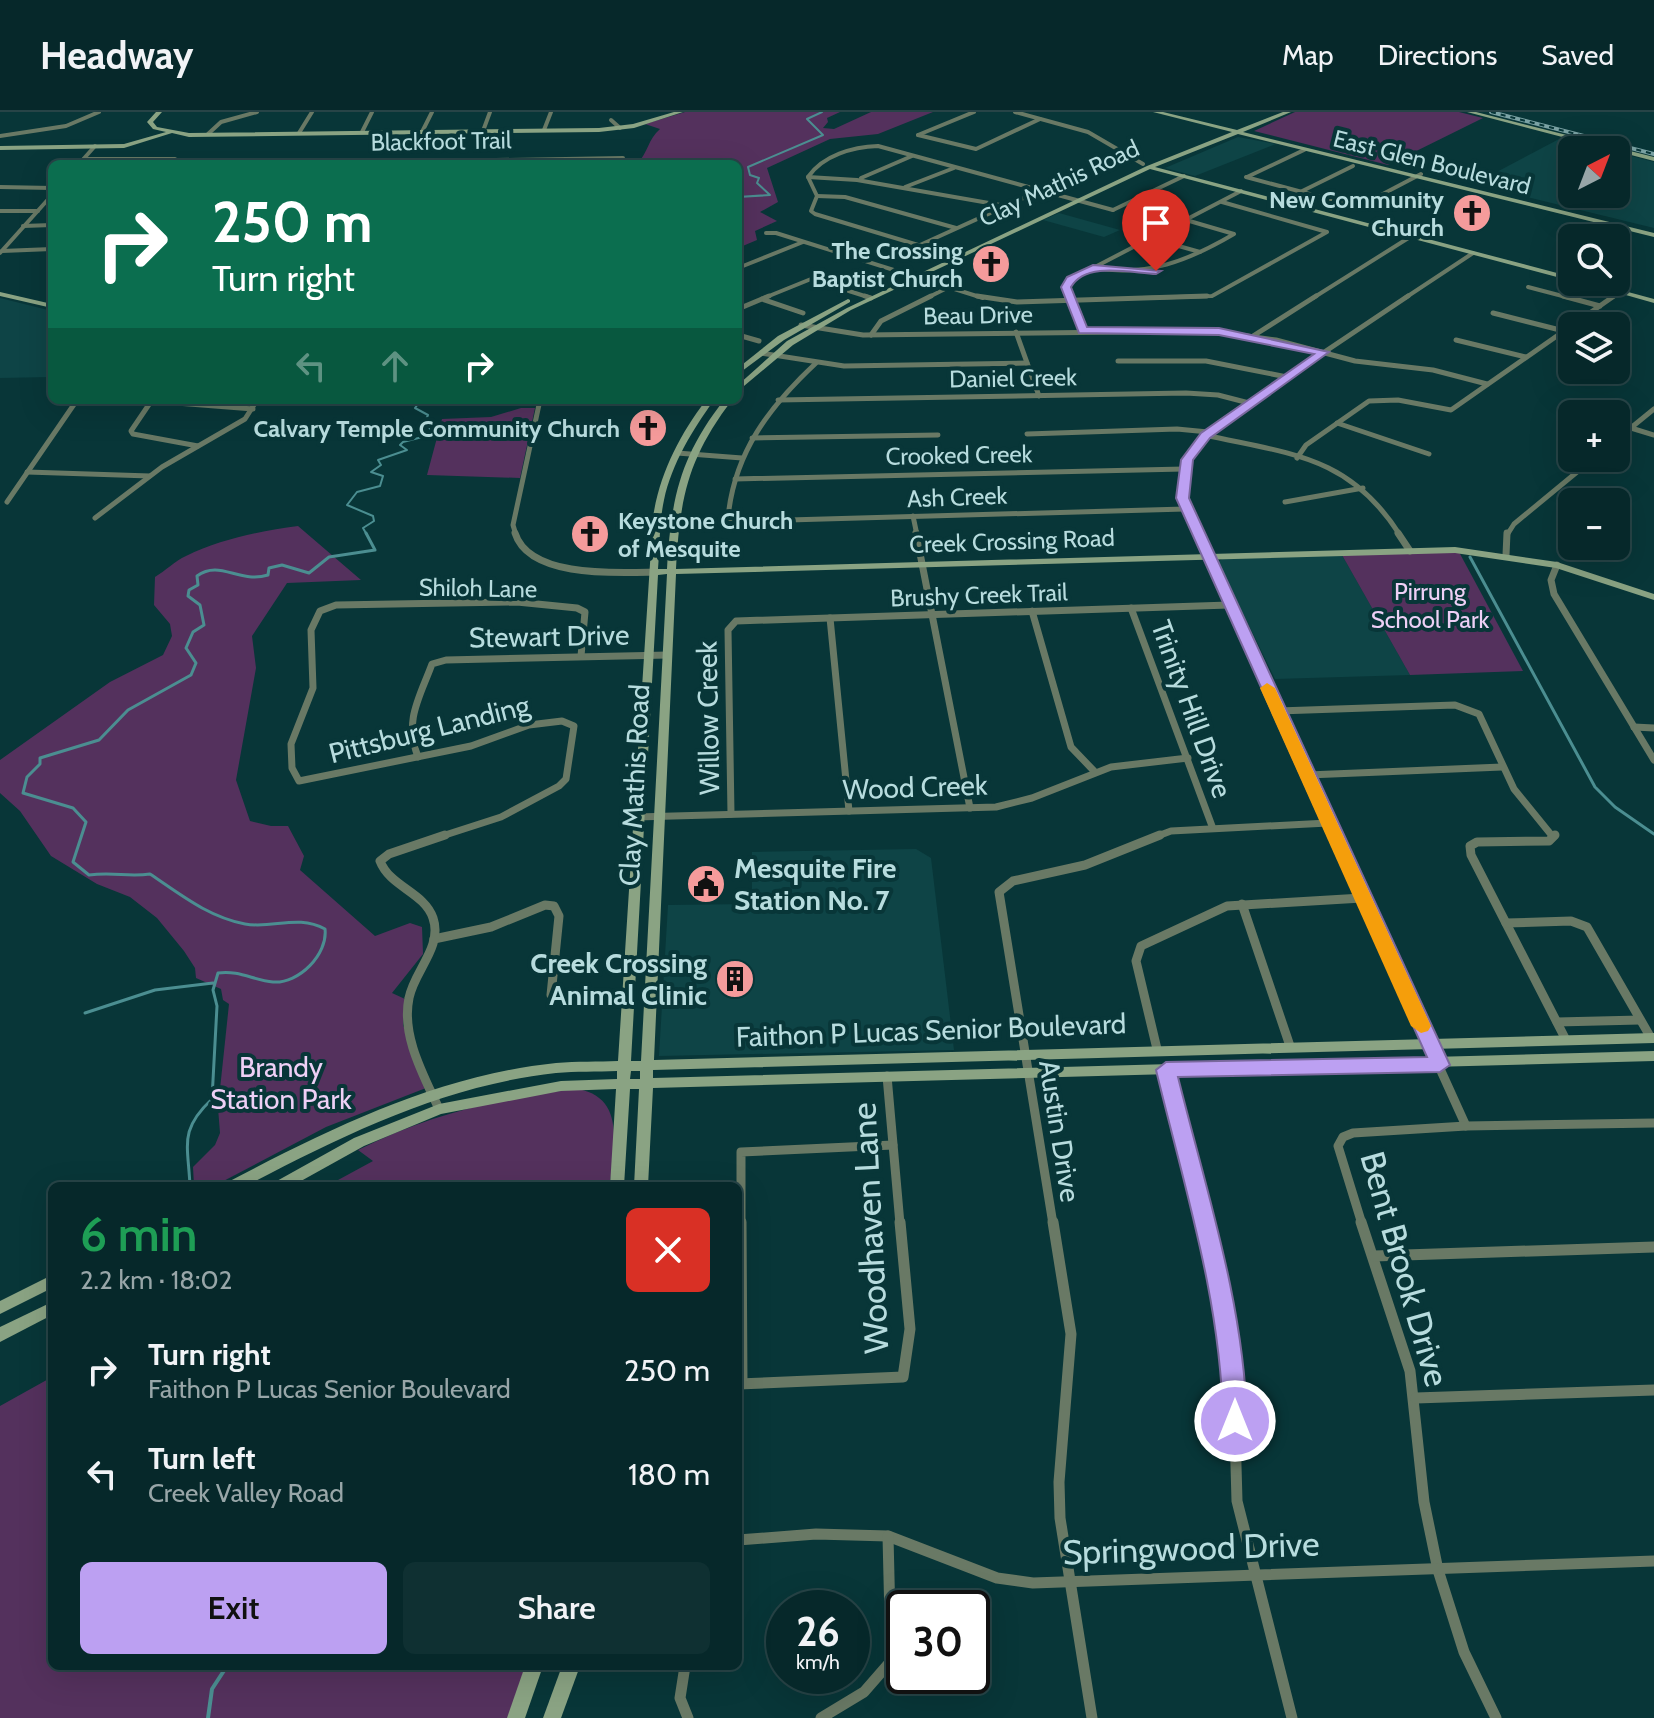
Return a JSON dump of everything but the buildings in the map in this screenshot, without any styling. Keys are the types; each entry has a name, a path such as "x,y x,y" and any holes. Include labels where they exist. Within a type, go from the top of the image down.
{"street":[{"path":"0,136 58,126 99,112"},
{"path":"159,112 151,119 155,128 169,133"},
{"path":"208,134 221,122 257,112"},
{"path":"299,133 312,112"},
{"path":"362,132 372,112"},
{"path":"422,132 432,112"},
{"path":"483,131 490,112"},
{"path":"544,130 551,112"},
{"path":"0,148 129,145 169,133 620,128 680,112"},
{"path":"974,112 918,135 971,149 1008,136 1041,118"},
{"path":"1015,112 1095,135 1146,165 1558,275"},
{"name":"East Glen Boulevard","path":"1156,112 1418,175"},
{"name":"East Glen Boulevard","path":"1171,112 1304,150 1654,232"},
{"name":"Clay Mathis Road","path":"1235,131 1275,112"},
{"name":"Clay Mathis Road","path":"742,369 801,325 947,253 1146,165 1288,112"},
{"path":"1470,112 1654,159"},
{"path":"42,120 58,126"},
{"path":"611,120 620,128"},
{"path":"998,133 1008,136"},
{"path":"84,159 95,146"},
{"path":"808,177 819,163 872,146 1113,210 1184,176"},
{"path":"1304,150 1246,177 1358,207 1418,175"},
{"path":"861,178 913,156"},
{"path":"1333,156 1373,162"},
{"name":"Blackfoot Trail","path":"398,160 623,158"},
{"path":"84,159 174,160"},
{"name":"Clay Mathis Road","path":"742,385 773,356 812,329 916,276 1079,201 1146,165"},
{"path":"1280,202 1353,166"},
{"path":"904,188 954,168"},
{"path":"808,177 861,178 1006,206"},
{"path":"808,177 817,196 811,211 958,257"},
{"path":"0,187 48,188"},
{"path":"919,245 1040,191"},
{"path":"1083,330 1067,283 1241,191"},
{"path":"817,196 851,198 956,228"},
{"path":"1,252 48,199"},
{"path":"766,233 804,241 1002,302 1216,295 1325,234 1323,229 1222,202"},
{"path":"0,211 38,211"},
{"path":"1031,215 1042,218"},
{"path":"1093,268 1124,272 1163,270 1234,233 1186,220"},
{"path":"23,226 48,225"},
{"path":"1253,336 1410,237"},
{"path":"1150,238 1201,252"},
{"path":"742,266 804,241"},
{"path":"1,252 48,249"},
{"path":"1466,1126 1185,509 1184,469 1189,455 1207,434 1323,352 1473,253"},
{"path":"742,307 811,279 871,298"},
{"path":"871,335 881,321 949,287"},
{"path":"1528,287 1600,306"},
{"path":"0,294 48,305"},
{"path":"1630,295 1654,301"},
{"path":"1591,312 1614,296"},
{"path":"761,299 803,313"},
{"path":"1493,313 1558,329"},
{"name":"Beau Drive","path":"801,325 812,329 871,335 1183,329 1253,336 1362,362 1444,372 1487,384"},
{"path":"1016,332 1039,396"},
{"path":"1297,458 1303,448 1374,399 1407,401 1449,410 1558,335"},
{"path":"742,336 759,341"},
{"path":"1456,340 1526,357"},
{"path":"761,353 861,367 1027,363"},
{"path":"1118,361 1206,361 1287,377"},
{"path":"735,479 752,438 778,400 816,363"},
{"name":"Daniel Creek","path":"778,400 1194,393 1249,403"},
{"path":"7,502 74,404"},
{"path":"150,404 131,431 133,434 198,446"},
{"path":"190,404 253,409"},
{"path":"95,518 151,476 198,446 222,435 255,404"},
{"name":"Creek Crossing Road","path":"539,404 513,525 520,544 539,558 564,568 603,574 1410,551 1506,555 1557,565 1653,595"},
{"name":"Clay Mathis Road","path":"617,1182 658,504 677,453 708,404"},
{"name":"Clay Mathis Road","path":"641,1182 677,495 692,454 711,420 725,404"},
{"path":"1631,428 1654,409"},
{"path":"1337,423 1429,454"},
{"path":"1631,428 1654,435"},
{"path":"1027,434 1177,429 1297,458 1334,471 1363,488 1410,551"},
{"path":"752,438 938,435"},
{"path":"677,453 742,458"},
{"name":"Crooked Creek","path":"735,479 1184,469"},
{"path":"27,472 151,476"},
{"path":"1506,555 1507,533 1514,524 1577,472"},
{"name":"Ash Creek","path":"735,479 727,516 731,519 1185,509"},
{"path":"1285,502 1363,488"},
{"path":"913,516 970,808"},
{"path":"1557,565 1551,580 1554,594 1654,760"},
{"name":"Shiloh Lane","path":"299,781 292,760 292,739 295,723 314,684 310,629 315,617 324,608 517,602 577,608 585,612 581,656"},
{"name":"Brushy Creek Trail","path":"732,622 1229,605"},
{"name":"Trinity Hill Drive","path":"1131,608 1212,826"},
{"path":"1032,611 1071,747 1094,771"},
{"path":"830,618 849,811"},
{"name":"Willow Creek","path":"731,814 728,630 732,622"},
{"name":"Stewart Drive","path":"418,757 410,736 411,720 432,664 446,660 668,655"},
{"path":"1278,711 1467,707 1481,717 1502,767 1519,797 1555,836 1549,841 1483,841 1470,846 1471,855 1566,1040"},
{"name":"Pittsburg Landing","path":"299,781 477,744 519,727 570,723 574,726 566,779 559,786 501,817 389,854 380,861 386,872 426,904 433,918 434,939"},
{"path":"1634,727 1654,728"},
{"path":"642,745 664,745"},
{"name":"Wood Creek","path":"637,817 970,808 1014,804 1094,771 1142,761 1188,758"},
{"path":"1308,775 1502,767"},
{"name":"Austin Drive","path":"1092,1718 1060,1518 1059,1482 1071,1334 998,896 1002,887 1013,881 1085,865 1171,831 1212,826 1328,823"},
{"path":"633,894 657,892"},
{"path":"1157,1049 1136,961 1137,950 1149,941 1221,908 1242,904 1362,898"},
{"path":"1242,904 1290,1046"},
{"path":"439,1109 412,1040 409,1014 409,998 434,939 470,933 545,905 554,906 559,916 551,995"},
{"path":"1506,923 1571,921 1587,927 1652,1038"},
{"path":"629,960 653,959"},
{"path":"1557,1022 1640,1020"},
{"name":"Faithon P Lucas Senior Boulevard","path":"240,1182 350,1125 432,1093 530,1072 623,1064 1652,1038"},
{"name":"Faithon P Lucas Senior Boulevard","path":"287,1182 359,1142 439,1109 561,1086 1028,1072 1440,1065 1654,1056"},
{"path":"847,1060 848,1077"},
{"path":"1166,1070 1231,1345 1236,1393 1237,1501 1292,1718"},
{"name":"Woodhaven Lane","path":"742,1384 903,1377 910,1329 887,1076"},
{"name":"Bent Brook Drive","path":"1496,1718 1482,1697 1438,1568 1427,1523 1416,1398 1405,1349 1340,1153 1340,1140 1353,1133 1466,1126 1654,1123"},
{"path":"741,1182 741,1152 893,1145"},
{"path":"1374,1256 1654,1247"},
{"path":"0,1308 48,1283"},
{"path":"0,1335 48,1310"},
{"path":"1416,1398 1654,1390"},
{"name":"Springwood Drive","path":"742,1540 816,1534 888,1536 997,1578 1033,1583 1654,1561"},
{"path":"821,1718 864,1692 891,1661 888,1536"},
{"path":"516,1718 533,1670"},
{"path":"552,1718 570,1670"},
{"path":"684,1670 680,1698 688,1718"}],"shaded area":[{"path":"1238,137 1276,144 1195,176 1165,168"},
{"path":"1558,140 1558,205 1474,184"},
{"path":"1630,156 1654,162 1654,228 1572,208 1630,208"},
{"path":"1059,213 1120,230 1104,237 1043,220"},
{"path":"0,298 48,310 48,377 0,378"},
{"path":"1342,555 1410,675 1275,679 1218,562 1222,559"},
{"path":"916,849 931,858 954,1050 659,1056 668,905 752,904 752,852"}],"green space":[{"path":"685,112 840,112 827,118 828,122 823,128 834,129 871,112 933,112 878,134 830,139 767,168 778,202 760,212 777,221 755,231 757,240 742,246 742,160 640,160 660,129 645,124"},
{"path":"1295,112 1459,112 1483,118 1388,165 1254,131"},
{"path":"521,408 535,408 520,478 427,475 442,419 491,417"},
{"name":"Brandy Station Park","path":"298,526 361,580 287,583 252,636 256,668 236,780 250,821 288,826 304,856 300,870 375,936 410,923 422,927 423,954 392,993 405,999 403,1025 426,1088 326,1127 222,1182 194,1182 193,1167 215,1145 220,1133 218,1108 229,1004 223,1000 221,989 196,978 195,968 184,951 157,918 130,897 97,884 51,856 20,811 0,793 0,760 110,682 163,655 172,636 170,624 154,605 155,577 182,558 227,540"},
{"name":"Pirrung School Park","path":"1459,552 1523,671 1410,675 1342,555"},
{"path":"578,1089 594,1094 604,1103 614,1127 610,1182 334,1182 373,1161 358,1150 384,1138 438,1117 521,1097"},
{"path":"48,1379 48,1670 528,1670 510,1718 0,1718 0,1406"}],"waterway":[{"path":"742,197 770,195 757,183 759,178 750,175 748,167 823,135 807,119 822,112"},
{"path":"367,535 363,528 374,521 373,516 347,505 357,492 380,486 383,476 371,472 381,465 378,460 407,450 400,445 403,442 434,434 425,422 428,415 415,408 418,404"},
{"path":"190,1182 187,1148 190,1129 212,1099 217,1006 213,990 218,973 233,973 273,982 293,978 317,957 325,939 325,929 295,922 255,925 232,921 195,904 150,874 89,875 73,862 86,822 73,808 23,793 27,777 40,764 40,758 99,740 128,710 191,675 196,663 186,648 193,632 204,625 200,605 188,596 189,590 198,585 197,576 214,570 258,577 268,575 269,568 282,565 309,573 329,557 375,550 366,533"},
{"path":"1470,557 1595,787 1615,807 1654,834"},
{"path":"85,1013 155,990 213,983"},
{"path":"208,1718 212,1689 224,1670"}],"railway":[{"path":"1491,112 1654,154"}],"slow traffic":[{"path":"1267,688 1421,1026"}],"place":[{"name":"New Community Church","path":"1472,213"},
{"name":"The Crossing Baptist Church","path":"991,264"},
{"name":"Calvary Temple Community Church","path":"648,428"},
{"name":"Keystone Church of Mesquite","path":"590,534"},
{"name":"Mesquite Fire Station No. 7","path":"706,884"},
{"name":"Creek Crossing Animal Clinic","path":"735,979"}],"route":[{"path":"1156,271 1124,272 1093,268 1071,279 1066,287 1083,330 1219,331 1276,340 1323,352 1205,435 1187,460 1182,482 1183,498 1185,509 1440,1065 1166,1070 1223,1298 1233,1360 1235,1421"}]}
